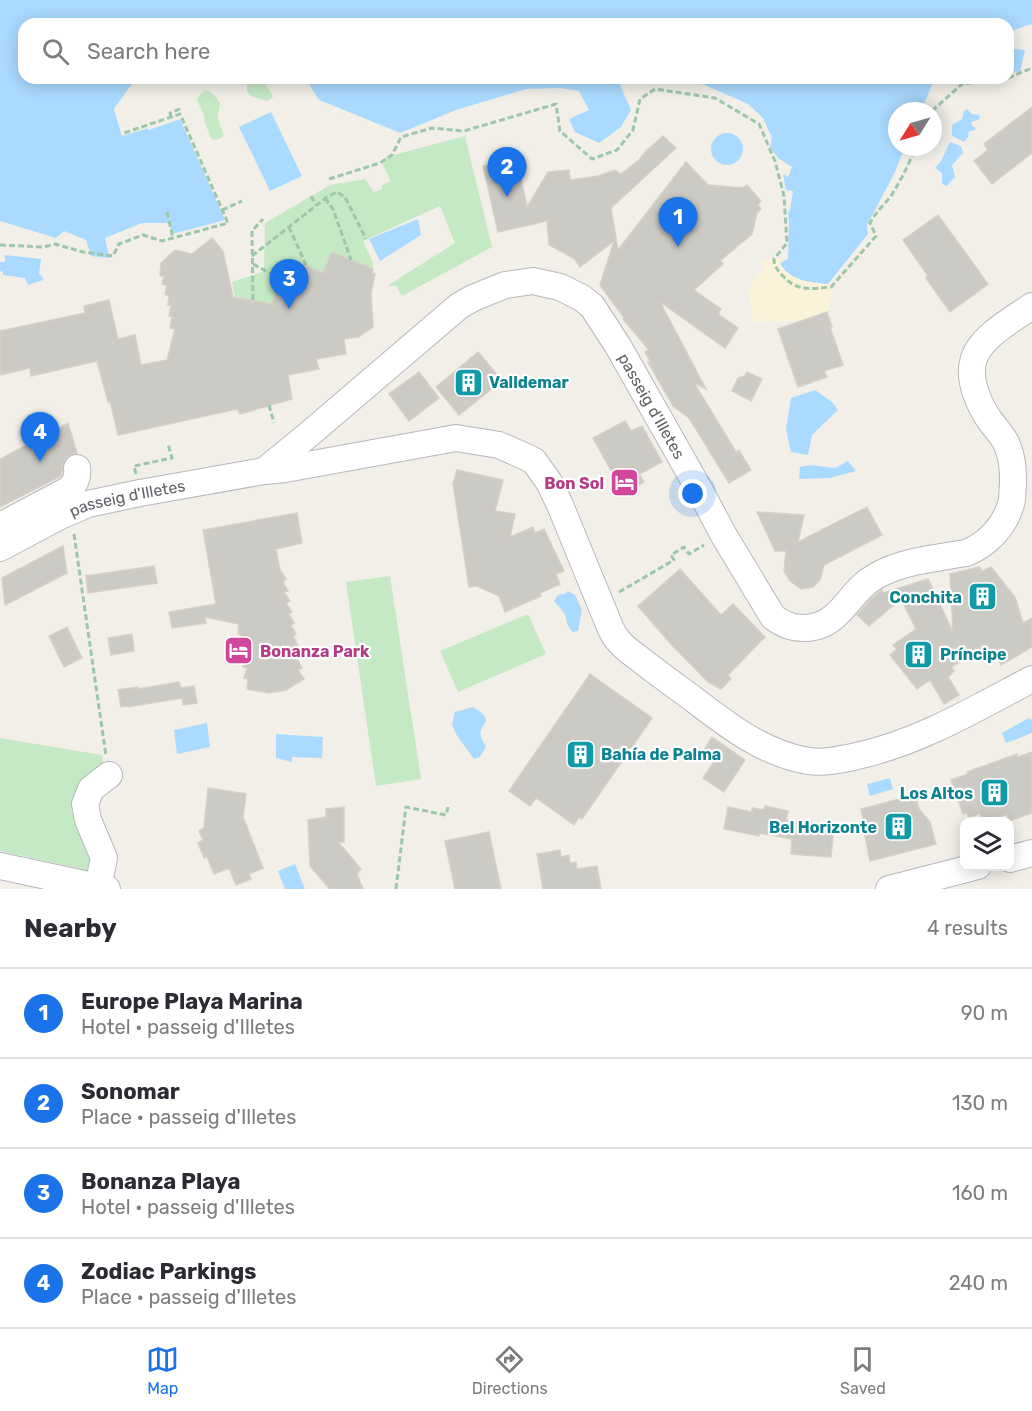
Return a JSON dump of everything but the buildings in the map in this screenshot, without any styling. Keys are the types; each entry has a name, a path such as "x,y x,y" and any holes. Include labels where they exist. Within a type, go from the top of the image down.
{"street":[{"name":"passeig d'Illetes","path":"264,471 459,306 504,285 533,281 560,286 592,306 618,346 723,534 773,617 792,628 801,629 820,625 830,621 839,613 854,593 875,576 917,561 966,553 982,545 992,536 1006,516 1012,502 1014,470 1012,456 1006,442 978,399 972,375 972,363 976,352 993,334 1032,306"},
{"path":"308,435 309,455 324,462"},
{"name":"passeig d'Illetes","path":"2,534 88,504 116,498 456,438 499,446 534,461 549,482 560,505 617,639 647,665 758,744 804,760 823,762 882,751 942,727 1032,679"},
{"path":"2,534 70,489 75,484 78,475 77,468"},
{"path":"0,866 103,888 104,858 88,820 85,804 91,789 109,775"},
{"path":"1014,858 1032,853"},
{"path":"889,889 962,871"}],"path":[{"path":"1014,76 1032,68"},
{"path":"942,102 962,84"},
{"path":"329,179 380,163 392,155 401,137 432,128 464,131 556,104 560,130 592,159 617,150 633,130 640,99 655,89 715,98 759,124 775,161 784,196 787,243 774,259 774,266 789,282 804,290 831,287 876,236 870,223 890,197 912,156"},
{"path":"171,117 170,113 182,108"},
{"path":"0,245 44,247 55,244 83,252 113,256 119,244 143,235 162,241 228,223 180,114 124,133 125,135"},
{"path":"252,256 325,198 337,192 345,197 366,240"},
{"path":"311,196 316,205"},
{"path":"325,198 333,209 351,260"},
{"path":"222,210 242,201"},
{"path":"166,212 173,238"},
{"path":"253,300 252,231 263,219"},
{"path":"289,227 306,265"},
{"path":"252,264 280,279"},
{"path":"268,405 274,423"},
{"path":"135,469 134,466 171,458 168,444"},
{"path":"71,511 109,775"},
{"path":"600,603 674,560 671,555 684,547 688,554 723,534"},
{"path":"396,889 406,807 446,815 448,807"}],"green space":[{"path":"247,84 266,84 273,97 267,101 257,98 250,95"},
{"path":"206,90 220,103 218,118 224,134 213,140 197,100"},
{"path":"465,136 492,247 402,296 396,286 387,286 455,243 440,206 363,241 373,263 373,269 332,252 323,273 303,264 283,273 272,304 235,297 232,282 262,272 265,223 330,185 365,179 374,192 382,189 382,185 391,181 383,165 386,157"},
{"path":"390,576 421,779 376,786 346,582"},
{"path":"528,614 546,654 458,692 440,651"},
{"path":"0,738 102,755 104,770 82,789 95,872 0,851"}],"sand":[{"path":"760,258 788,260 802,281 828,284 833,289 827,312 804,320 753,322 748,287 763,271"}],"water":[{"path":"0,0 1032,0 1032,24 1014,30 1014,18 18,18 18,84 133,84 114,109 122,135 148,128 149,130 180,119 225,220 172,234 169,223 142,223 105,238 109,258 91,256 86,240 64,231 56,238 0,221"},
{"path":"1014,49 1025,50 1020,72 1014,72"},
{"path":"309,84 620,84 631,110 621,127 599,143 575,132 569,119 589,110 579,91 560,88 526,89 456,110 400,133 319,100"},
{"path":"703,84 932,84 925,102 888,102 888,156 901,156 867,225 868,234 828,284 794,277 780,263 788,259 788,213 793,191 786,190 783,174 788,177 792,167 778,158 770,147 772,138 763,118 748,104"},
{"path":"967,109 972,114 979,115 980,119 971,122 976,129 969,131 964,142 952,136 952,125 962,119"},
{"path":"271,112 302,176 270,191 239,127"},
{"path":"727,133 739,137 743,149 739,161 727,165 715,161 711,149 715,137"},
{"path":"950,142 961,146 963,153 952,165 955,177 947,186 942,184 942,173 935,168"},
{"path":"418,219 421,235 380,261 369,239"},
{"path":"5,255 41,259 39,274 43,280 28,285 25,278 3,275 0,271 0,262 5,262"},
{"path":"815,390 832,402 838,410 812,435 808,455 791,452 786,429 791,398"},
{"path":"848,461 856,471 830,478 799,479 800,467 811,465 835,468"},
{"path":"568,591 575,595 582,610 578,631 572,632 565,614 554,601 558,595"},
{"path":"473,707 485,716 486,720 481,738 486,747 480,757 474,759 456,734 452,724 455,712"},
{"path":"1029,718 1032,720 1032,733 1006,743 1002,733"},
{"path":"207,723 210,747 177,754 174,730"},
{"path":"276,734 323,737 322,758 292,757 292,762 276,758"},
{"path":"890,778 893,789 870,796 867,784"},
{"path":"295,864 305,889 285,889 278,871"}],"pier":[{"path":"133,84 136,84 117,110 124,132 147,125 148,128 122,136 114,109"},
{"path":"306,84 309,84 319,100 400,133 399,136 318,103"}],"place":[{"name":"Sonomar","path":"507,197"},
{"name":"Europe Playa Marina","path":"678,247"},
{"name":"Bonanza Playa","path":"289,309"},
{"name":"Valldemar","path":"468,382"},
{"name":"Zodiac Parkings","path":"40,462"},
{"name":"Bon Sol","path":"625,483"},
{"name":"Conchita","path":"983,597"},
{"name":"Bonanza Park","path":"239,651"},
{"name":"Príncipe","path":"919,654"},
{"name":"Bahía de Palma","path":"580,754"},
{"name":"Los Altos","path":"994,793"},
{"name":"Bel Horizonte","path":"898,827"}]}
